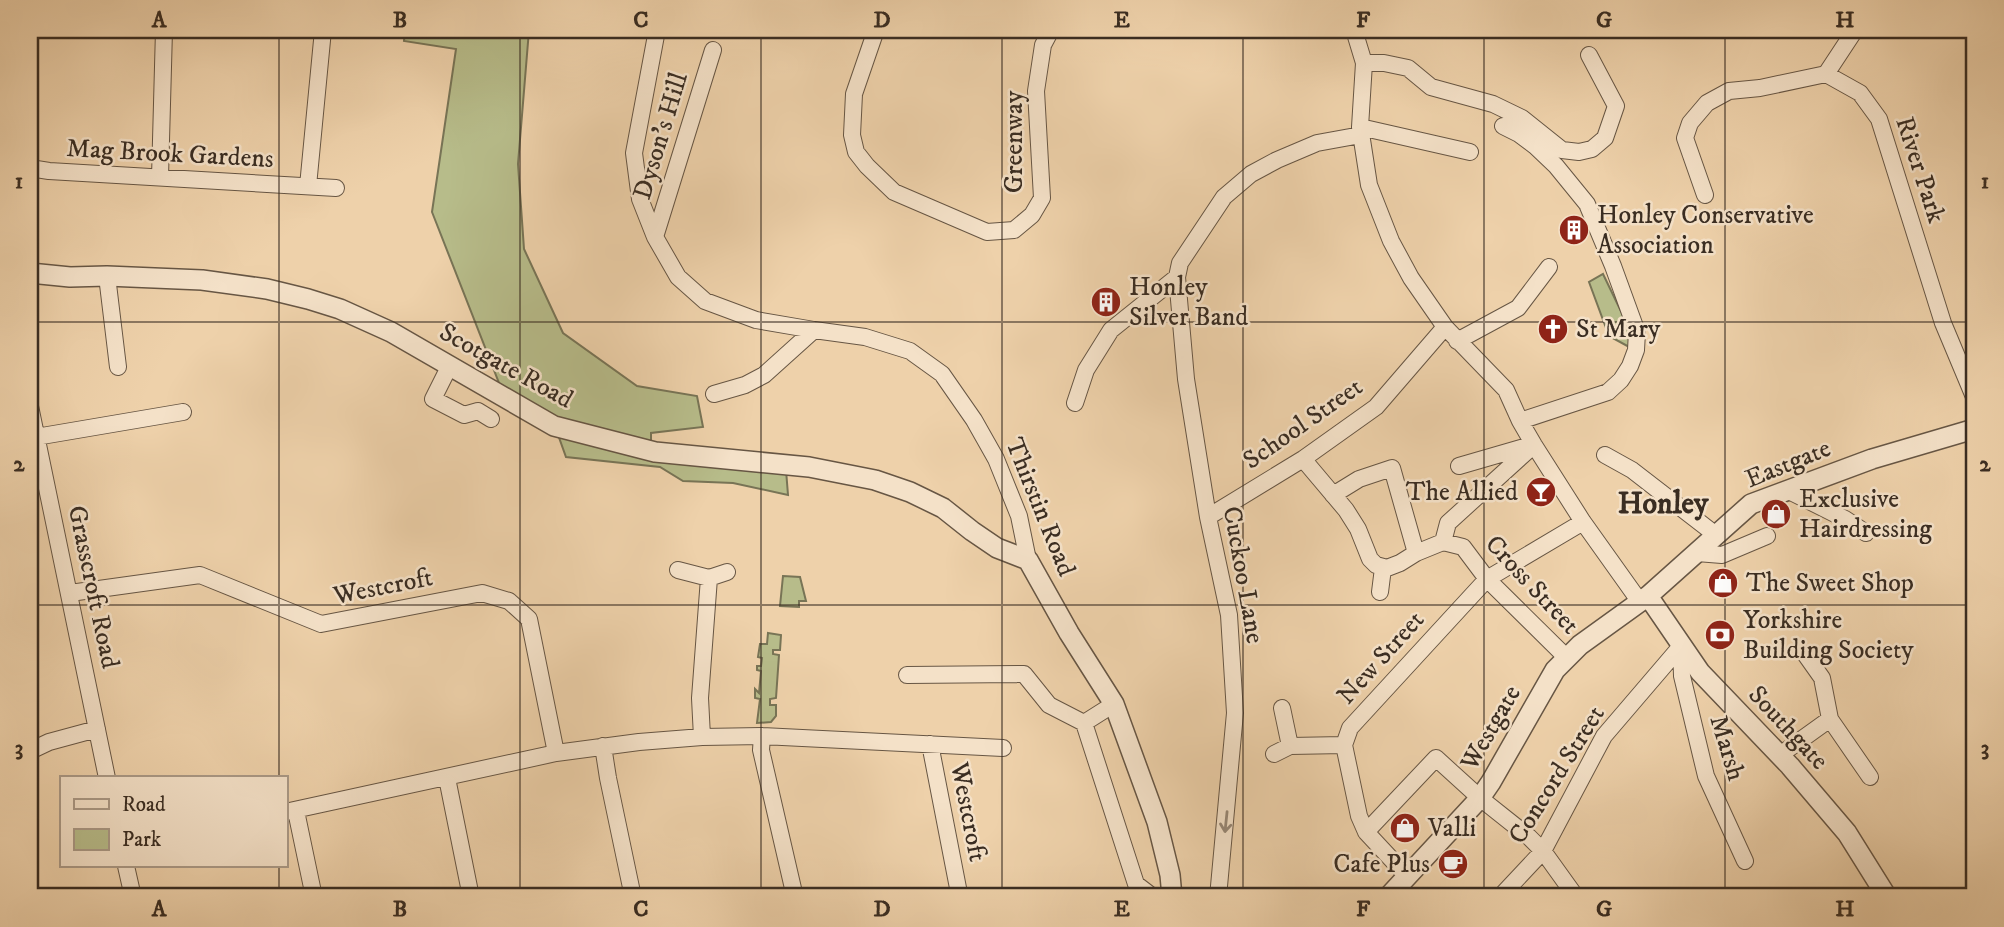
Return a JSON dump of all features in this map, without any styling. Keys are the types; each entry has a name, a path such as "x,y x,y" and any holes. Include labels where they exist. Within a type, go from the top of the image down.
{"street":[{"path":"160,177 164,30"},
{"name":"Mag Brook Gardens","path":"308,186 323,30"},
{"name":"Thirstin Road","path":"657,30 634,153 640,199 655,237 678,277 705,301 756,320 866,337 910,351 942,374 974,419 996,459 1019,516 1028,560 1069,634 1114,704 1157,822 1170,875 1172,897"},
{"name":"Greenway","path":"876,30 854,94 852,135 856,152 894,192 987,232 1014,230 1032,215 1042,198 1036,91 1043,45 1051,30"},
{"path":"1354,30 1364,63 1361,131 1369,185 1391,241 1411,278 1445,327 1506,390 1520,421 1583,522 1644,599"},
{"path":"1705,195 1685,138 1690,123 1707,103 1728,91 1760,88 1826,74 1855,30"},
{"name":"Dyson's Hill","path":"655,237 713,50"},
{"path":"1364,63 1384,63 1408,68 1431,87 1493,104 1522,118 1562,150 1578,152 1592,149 1605,138 1616,106 1589,55"},
{"name":"River Park","path":"1826,74 1860,93 1879,119 1943,323 1974,397"},
{"path":"1503,126 1535,146 1556,166 1587,204 1637,332 1636,350 1630,366 1621,380 1608,392 1520,421"},
{"path":"1075,403 1086,369 1111,330 1178,270 1224,197 1251,174 1317,143 1361,131 1470,152"},
{"name":"Mag Brook Gardens","path":"30,168 336,188"},
{"path":"1457,341 1518,308 1549,267"},
{"name":"Cuckoo Lane","path":"1178,270 1186,379 1208,517 1229,615 1236,713 1218,896"},
{"name":"Scotgate Road","path":"30,273 70,277 202,280 267,289 308,299 340,309 391,332 554,426 655,452 809,467 875,480 910,492 943,508 997,548 1028,560"},
{"path":"107,276 118,366"},
{"name":"School Street","path":"1208,517 1303,459 1376,407 1445,327"},
{"path":"714,394 745,385 764,375 814,330"},
{"path":"449,367 433,399 464,415 478,411 491,419"},
{"name":"Grasscroft Road","path":"30,406 107,776"},
{"path":"36,437 183,412"},
{"name":"Eastgate","path":"1644,599 1751,504 1872,459 1974,429"},
{"path":"1460,466 1534,445"},
{"path":"1443,542 1448,523 1534,445"},
{"path":"1605,455 1632,470 1716,535"},
{"path":"1303,459 1358,528 1370,559 1383,568 1380,592"},
{"path":"1333,495 1359,479 1392,468 1416,553"},
{"path":"1787,490 1845,519 1866,533"},
{"name":"New Street","path":"1408,877 1366,832 1359,816 1344,745 1350,728 1487,579 1583,522"},
{"path":"1697,552 1722,555 1767,536"},
{"name":"Cross Street","path":"1383,568 1400,563 1443,542 1463,547 1487,579 1567,657"},
{"path":"678,570 709,578 727,572"},
{"name":"Westcroft","path":"70,593 200,575 321,624 482,593 509,601 529,619 556,753"},
{"path":"702,737 700,698 709,578"},
{"name":"Southgate","path":"1644,599 1700,672 1780,755 1847,832 1887,897"},
{"name":"Westgate","path":"1388,897 1480,798 1555,670 1580,645 1644,599"},
{"name":"Concord Street","path":"1500,897 1543,851 1604,736 1681,646"},
{"name":"Marsh","path":"1681,646 1682,677 1706,776 1745,861"},
{"path":"1805,654 1822,678 1830,719 1870,777"},
{"path":"908,675 1024,674 1049,705 1084,723 1136,884 1153,897"},
{"path":"1084,723 1114,704"},
{"path":"1282,708 1290,746"},
{"path":"1780,755 1830,719"},
{"path":"30,751 49,742 97,729"},
{"path":"762,736 761,750 795,897"},
{"name":"Westcroft","path":"313,897 291,812 556,753 702,737 762,736 1003,748"},
{"name":"Westcroft","path":"930,744 958,888"},
{"path":"1274,754 1290,746 1344,745"},
{"path":"603,746 634,897"},
{"path":"1366,832 1436,758 1529,837 1543,851 1576,897"},
{"path":"447,778 471,897"},
{"path":"126,867 134,897"}],"green space":[{"path":"405,30 529,30 518,164 524,249 563,333 637,386 697,396 703,427 651,433 651,455 786,470 788,495 733,483 683,481 660,467 566,457 552,418 501,388 432,212 456,49 404,41"},
{"path":"1603,274 1631,332 1631,348 1609,336 1589,282"},
{"path":"783,576 800,577 806,601 799,601 799,607 780,606"},
{"path":"768,633 781,635 780,650 773,650 773,654 779,655 776,698 770,699 770,705 776,705 776,716 771,722 757,723 760,699 755,698 755,689 759,693 761,671 757,670 757,666 761,666 762,658 758,657 760,644 767,644"}],"place":[{"name":"Honley Conservative Association","path":"1574,230"},
{"name":"Honley Silver Band","path":"1106,302"},
{"name":"St Mary","path":"1553,329"},
{"name":"The Allied","path":"1541,492"},
{"name":"Exclusive Hairdressing","path":"1776,514"},
{"name":"The Sweet Shop","path":"1723,583"},
{"name":"Yorkshire Building Society","path":"1720,635"},
{"name":"Valli","path":"1405,828"},
{"name":"Cafe Plus","path":"1453,864"}],"district":[{"name":"Honley","path":"1663,504"}]}
